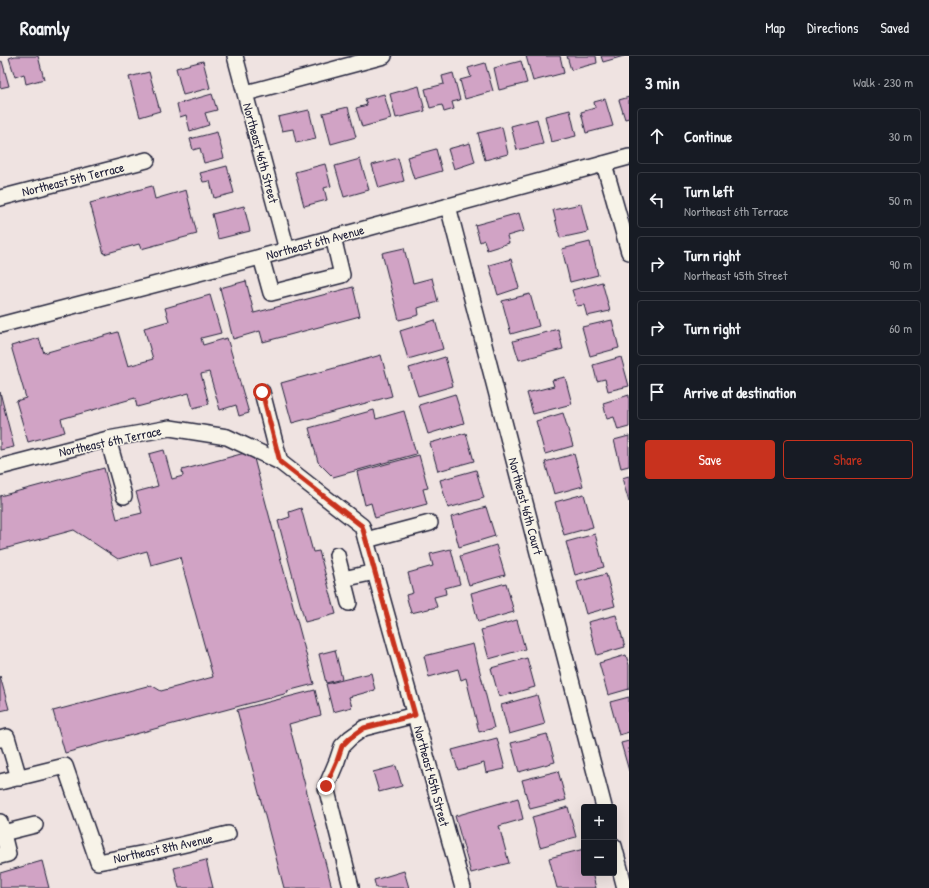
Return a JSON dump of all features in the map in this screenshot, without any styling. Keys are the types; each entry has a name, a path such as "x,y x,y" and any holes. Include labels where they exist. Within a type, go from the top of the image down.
{"street":[{"name":"Northeast 46th Street","path":"235,56 287,250"},
{"path":"246,93 384,56"},
{"name":"Northeast 6th Avenue","path":"0,325 333,238 629,157"},
{"name":"Northeast 5th Terrace","path":"0,198 147,160"},
{"path":"604,164 629,252"},
{"name":"Northeast 46th Court","path":"448,206 603,804"},
{"path":"261,257 271,293 342,274 333,238"},
{"path":"262,392 280,462"},
{"name":"Northeast 6th Terrace","path":"0,467 108,439 170,428 227,437 280,462 364,533"},
{"path":"108,439 124,496"},
{"path":"364,533 430,523"},
{"name":"Northeast 45th Street","path":"364,533 463,888"},
{"path":"337,555 349,603"},
{"path":"343,579 375,572"},
{"path":"351,887 326,786 342,746 350,738 364,728 415,715"},
{"path":"0,739 7,737 19,778 0,782"},
{"name":"Northeast 8th Avenue","path":"19,778 65,766 98,862 156,851 228,834"},
{"path":"0,856 8,854 1,828 35,825"},
{"path":"617,857 625,888"}],"building":[{"path":"15,56 38,56 44,79 26,84 24,74 15,77 9,58"},
{"path":"526,56 560,56 564,73 533,81"},
{"path":"567,56 596,56 597,63 571,70"},
{"path":"601,56 624,56 603,62"},
{"path":"2,61 9,86 0,88 0,62"},
{"path":"203,61 210,88 183,95 176,68"},
{"path":"521,61 527,83 499,90 494,68"},
{"path":"485,63 493,91 465,99 460,80 471,77 468,68"},
{"path":"149,72 160,111 140,117 129,77"},
{"path":"453,73 460,100 452,102 454,109 444,112 442,105 430,108 425,89 444,84 442,76"},
{"path":"419,86 425,111 396,118 390,94"},
{"path":"212,94 217,110 205,113 209,125 190,131 186,115 180,117 177,104"},
{"path":"384,94 391,119 362,127 356,108 367,105 365,99"},
{"path":"629,97 629,118 625,119 619,100"},
{"path":"605,99 613,126 586,133 581,112 595,108 594,102"},
{"path":"348,107 356,137 331,144 323,113"},
{"path":"309,110 316,139 296,143 293,129 282,131 278,117"},
{"path":"570,110 576,136 551,142 545,116"},
{"path":"537,119 543,144 517,150 511,126"},
{"path":"502,127 508,154 485,160 478,133"},
{"path":"217,132 224,158 204,163 200,148 193,150 190,139"},
{"path":"470,143 475,162 454,169 448,149"},
{"path":"436,149 442,171 414,179 407,157"},
{"path":"398,158 404,181 379,188 372,165"},
{"path":"360,159 369,190 344,197 335,166"},
{"path":"325,164 331,186 324,188 327,200 304,206 295,172"},
{"path":"227,166 234,193 214,198 210,181 203,182 200,173"},
{"path":"152,186 155,199 186,190 197,234 141,249 139,244 104,254 90,203"},
{"path":"581,204 588,232 560,238 553,210"},
{"path":"244,206 250,231 218,239 212,214"},
{"path":"519,213 524,231 507,236 509,243 487,250 484,240 480,242 475,225"},
{"path":"590,242 598,275 570,282 562,249"},
{"path":"404,248 413,283 432,278 438,302 418,308 419,315 399,320 382,253"},
{"path":"511,259 519,288 498,295 489,265"},
{"path":"246,281 254,313 353,287 360,316 263,342 260,331 233,339 220,288"},
{"path":"602,282 610,311 587,316 584,305 577,306 572,290"},
{"path":"530,294 539,326 511,334 502,301"},
{"path":"210,295 221,333 201,338 203,345 227,338 249,413 239,416 236,405 220,410 209,372 201,374 209,404 193,408 189,393 137,407 135,398 61,419 65,432 28,442 16,401 26,398 11,346 39,338 44,353 118,332 128,366 153,359 144,328 169,321 165,308"},
{"path":"435,320 443,349 408,359 400,331"},
{"path":"612,320 619,348 590,356 582,327"},
{"path":"558,329 563,349 519,360 513,341"},
{"path":"381,355 392,396 292,423 281,383"},
{"path":"445,357 453,386 418,396 409,368"},
{"path":"621,357 629,386 608,391 605,379 597,381 593,365"},
{"path":"565,377 572,404 533,414 527,393 554,386 552,380"},
{"path":"0,392 14,447 0,450"},
{"path":"455,394 464,423 428,434 419,405"},
{"path":"629,395 629,427 618,430 614,417 607,419 603,403"},
{"path":"374,410 376,419 404,411 416,454 333,477 318,462 309,428"},
{"path":"563,413 573,446 545,454 536,421"},
{"path":"466,433 474,461 438,471 430,443"},
{"path":"629,436 629,466 621,468 614,440"},
{"path":"164,450 172,479 183,476 182,470 252,451 314,684 287,691 288,693 65,753 53,711 151,685 161,691 213,677 180,557 151,565 147,551 118,559 74,530 0,550 0,496 104,468 117,519 142,513 136,492 158,486 149,454"},
{"path":"574,454 583,486 554,494 545,462"},
{"path":"419,455 428,488 423,489 427,504 375,518 371,503 365,505 357,472"},
{"path":"476,470 484,498 448,508 440,480"},
{"path":"629,476 629,502 622,478"},
{"path":"584,494 593,527 564,535 555,502"},
{"path":"486,507 495,536 459,547 451,517"},
{"path":"301,508 313,552 319,551 336,614 305,622 278,521 290,517 289,512"},
{"path":"595,534 604,567 575,575 566,542"},
{"path":"496,545 505,575 469,585 460,556"},
{"path":"451,549 460,584 445,588 446,594 434,597 437,607 411,613 406,595 413,593 408,573 433,566 430,554"},
{"path":"606,574 615,606 586,614 577,582"},
{"path":"506,583 514,612 478,622 471,593"},
{"path":"616,615 625,647 597,655 588,622"},
{"path":"517,620 525,649 489,659 481,630"},
{"path":"473,644 494,728 479,732 466,678 461,680 458,669 429,677 424,656"},
{"path":"335,650 342,679 326,683 319,654"},
{"path":"626,655 629,665 629,689 608,695 599,663"},
{"path":"527,658 535,687 499,697 491,668"},
{"path":"371,673 375,690 349,697 352,707 333,712 326,684"},
{"path":"0,676 9,709 0,711"},
{"path":"315,690 321,715 289,724 332,888 284,888 237,710"},
{"path":"537,695 545,724 509,734 501,705"},
{"path":"629,697 629,732 619,735 610,702"},
{"path":"547,734 555,762 519,772 511,743"},
{"path":"497,738 505,769 486,773 484,763 458,770 452,750"},
{"path":"629,741 629,771 621,743"},
{"path":"396,766 402,786 379,792 373,772"},
{"path":"558,771 566,800 530,809 522,780"},
{"path":"518,798 523,819 499,826 509,863 471,873 455,816"},
{"path":"568,807 576,837 540,847 532,817"},
{"path":"581,850 581,876 593,876 596,888 557,888 549,858"},
{"path":"206,860 213,888 179,888 174,868"},
{"path":"42,861 49,888 0,888 0,873"},
{"path":"404,871 409,888 376,888 374,880"}],"route":[{"path":"262,392 280,462 362,526 415,715 364,728 350,738 342,746 326,786"}]}
